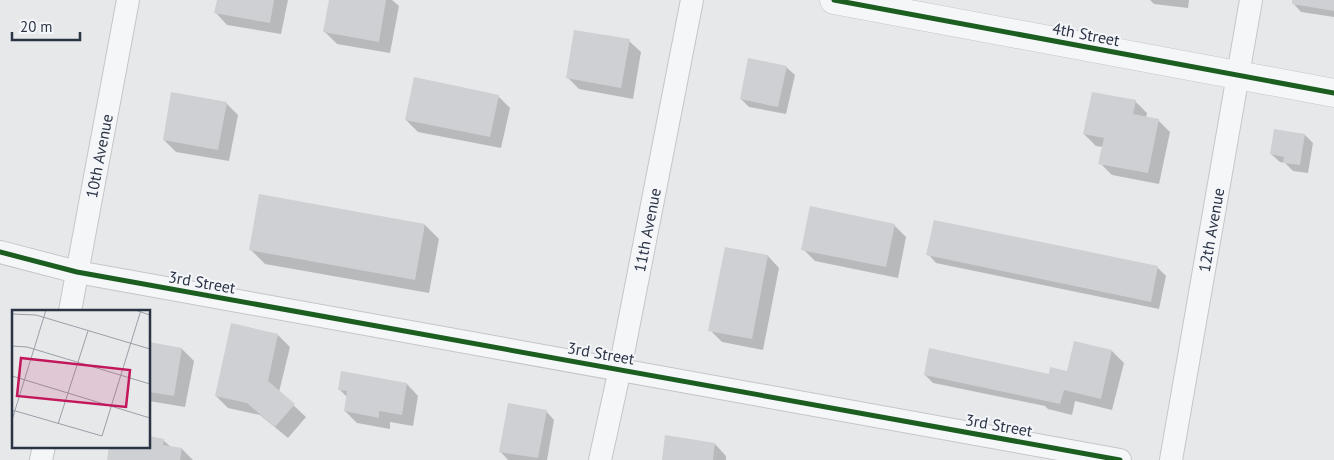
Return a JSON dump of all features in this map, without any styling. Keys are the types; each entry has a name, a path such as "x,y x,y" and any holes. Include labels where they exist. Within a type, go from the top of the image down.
{"street":[{"name":"10th Avenue","path":"70,310 128,0"},
{"name":"11th Avenue","path":"600,460 620,369 692,0"},
{"name":"4th Street","path":"834,0 1334,93"},
{"name":"12th Avenue","path":"1171,460 1251,0"},
{"name":"3rd Street","path":"0,252 77,272 1120,460"}],"building":[{"path":"217,0 274,0 270,23 214,13"},
{"path":"329,0 386,0 379,42 323,32"},
{"path":"1292,0 1334,0 1334,11 1292,4"},
{"path":"574,30 630,39 621,88 566,78"},
{"path":"748,58 787,66 778,107 740,99"},
{"path":"414,77 499,95 490,137 405,120"},
{"path":"171,92 227,102 218,150 163,140"},
{"path":"1092,92 1136,100 1133,114 1159,119 1148,173 1098,164 1104,138 1083,134"},
{"path":"1274,129 1305,134 1300,165 1283,163 1284,157 1270,154"},
{"path":"259,194 425,224 415,280 249,250"},
{"path":"810,206 895,224 886,267 801,250"},
{"path":"934,220 1158,266 1151,302 926,255"},
{"path":"725,247 768,255 752,339 708,331"},
{"path":"231,323 278,334 268,381 295,404 275,427 247,403 215,396"},
{"path":"1074,341 1112,350 1101,399 1064,390 1060,404 924,375 929,348 1049,374 1050,367 1067,371"},
{"path":"150,342 182,348 174,396 150,392"},
{"path":"341,371 407,383 402,415 379,411 379,418 344,411 347,391 338,390"},
{"path":"508,403 547,410 538,458 499,452"},
{"path":"665,435 715,443 713,460 662,460"},
{"path":"150,436 164,439 163,445 182,448 180,460 107,460 109,448 150,448"}],"cycle path":[{"path":"834,0 1334,93"},
{"path":"0,252 77,272 1120,460"}]}
